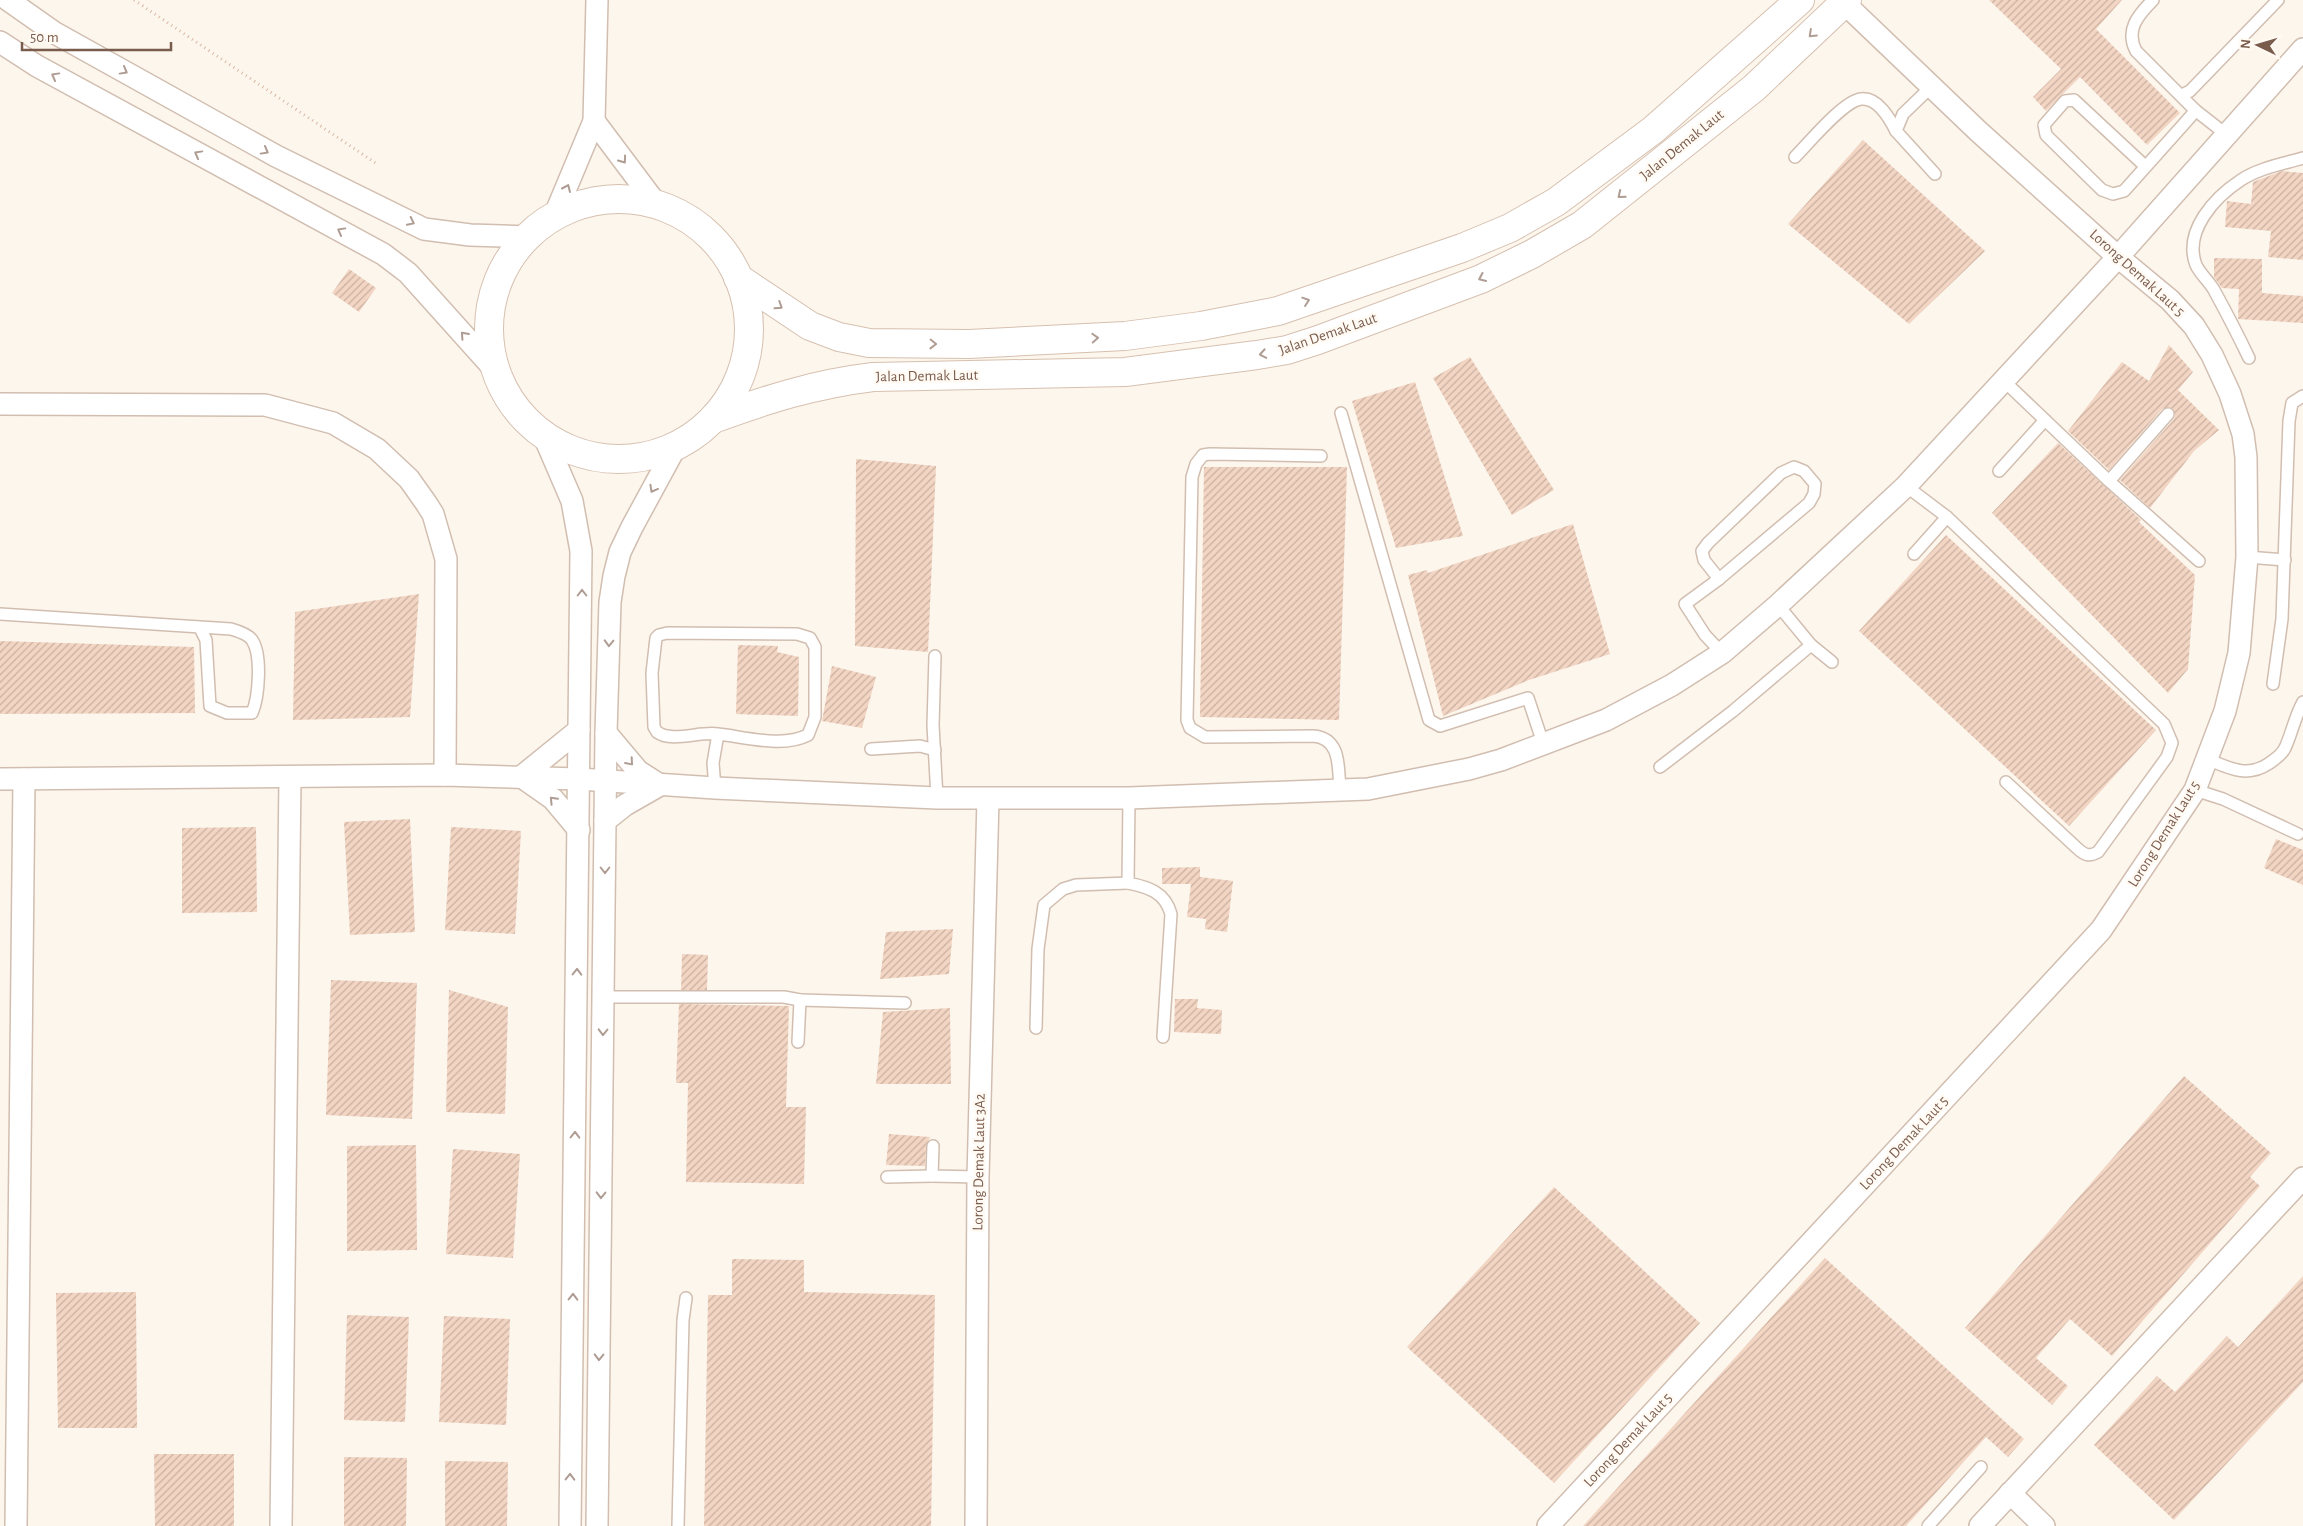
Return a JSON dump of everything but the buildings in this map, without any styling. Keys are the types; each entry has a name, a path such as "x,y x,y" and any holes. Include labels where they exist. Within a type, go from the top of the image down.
{"main road":[{"name":"Jalan Demak Laut","path":"738,278 810,326 839,337 869,343 969,344 1125,336 1201,326 1278,311 1462,248 1510,228 1556,202 1654,130 1800,0"},
{"name":"Jalan Demak Laut","path":"713,419 782,394 841,381 873,377 1125,372 1257,355 1287,350 1318,340 1481,279 1532,254 1582,225 1754,88 1844,1"},
{"path":"616,199 657,205 678,213 708,235 728,259 738,278 747,308 748,338 743,367 731,395 713,419 696,434 676,446 655,455 632,459 608,459 564,448 544,436 524,418 507,396 496,371 490,333 490,314 497,285 510,259 534,232 575,207 616,199"}],"street":[{"path":"8,0 55,33 276,156 424,229 470,235 534,232 556,212 594,121 597,0"},
{"name":"Lorong Demak Laut 5","path":"1548,1526 2101,930 2195,790 2208,759 2224,711 2239,653 2247,557 2246,456 2243,434 2230,394 2212,355 2185,315 2118,257 1931,86 1844,1"},
{"path":"0,42 37,66 383,254 408,273 496,371"},
{"path":"0,779 445,775 579,779 715,788 936,798 1129,798 1368,789 1470,769 1544,746 1606,720 1672,685 1722,653 1778,605 1906,486 2118,257 2303,49"},
{"path":"594,121 657,205"},
{"path":"0,404 265,405 333,423 377,449 409,479 433,514 446,560 445,775"},
{"path":"544,436 572,501 581,551 570,1526"},
{"path":"597,1526 606,733 610,602 620,552 676,446"},
{"path":"521,777 580,730"},
{"path":"606,733 638,771 660,785"},
{"path":"280,1526 290,777"},
{"path":"521,777 553,799 579,830"},
{"path":"16,1526 24,779"},
{"path":"605,821 625,805 660,785"},
{"name":"Lorong Demak Laut 3A2","path":"976,1526 978,1177 988,798"},
{"path":"1980,1526 2303,1178"},
{"path":"2010,1493 2044,1526"}],"lane":[{"path":"2153,0 2133,26 2132,43 2136,51 2195,110 2227,135"},
{"path":"2182,95 2190,91 2278,0"},
{"path":"1896,131 1903,114 1931,86"},
{"path":"1795,157 1849,104 1862,99 1871,101 1887,113 1896,131 1908,147 1935,174"},
{"path":"2145,166 2074,100 2065,101 2044,125 2046,135 2108,193 2118,194 2124,191 2195,110"},
{"path":"2250,358 2214,288 2197,266 2193,247 2195,233 2198,224 2220,198 2242,179 2269,167 2303,158"},
{"path":"2003,380 2109,481 2199,561"},
{"path":"2273,684 2282,619 2288,421 2292,403 2303,396"},
{"path":"1341,412 1429,720 1440,726 1528,698 1544,746"},
{"path":"2109,481 2168,414"},
{"path":"1999,471 2045,420"},
{"path":"1321,456 1210,454 1203,455 1196,464 1192,477 1187,720 1190,728 1205,737 1313,736 1325,739 1331,742 1337,754 1340,791"},
{"path":"1719,579 1704,560 1702,552 1708,543 1786,470 1794,468 1810,476 1815,484 1814,494 1809,503 1719,579 1685,604 1705,636 1722,653"},
{"path":"1906,486 1947,517 2164,724 2172,743 2164,762 2098,852 2092,855 2087,856 2078,849 2006,782"},
{"path":"1914,554 1947,517"},
{"path":"2247,557 2285,560"},
{"path":"1778,605 1811,645 1832,662"},
{"path":"0,614 232,629 252,638 256,648 259,687 256,704 252,712 227,713 210,706 206,640 200,628"},
{"path":"720,632 797,634 810,638 815,647 815,717 808,735 796,740 768,740 718,734 666,736 656,732 653,720 652,672 655,644 659,634 720,632"},
{"path":"1660,767 1733,711 1811,645"},
{"path":"935,656 934,750 936,798"},
{"path":"2208,759 2229,769 2243,772 2261,769 2284,750 2303,702"},
{"path":"715,788 713,762 718,734"},
{"path":"871,749 913,746 934,750"},
{"path":"2195,790 2223,799 2298,834"},
{"path":"1128,883 1129,798"},
{"path":"1036,1028 1038,949 1044,905 1063,889 1076,885 1128,883 1146,887 1162,896 1171,914 1163,1037"},
{"path":"604,997 784,997 800,1000 906,1003"},
{"path":"798,1042 800,1000"},
{"path":"932,1146 932,1176"},
{"path":"887,1177 978,1177"},
{"path":"678,1526 683,1320 686,1298"},
{"path":"1928,1526 1982,1467"}],"path":[{"path":"134,0 378,164"}]}
